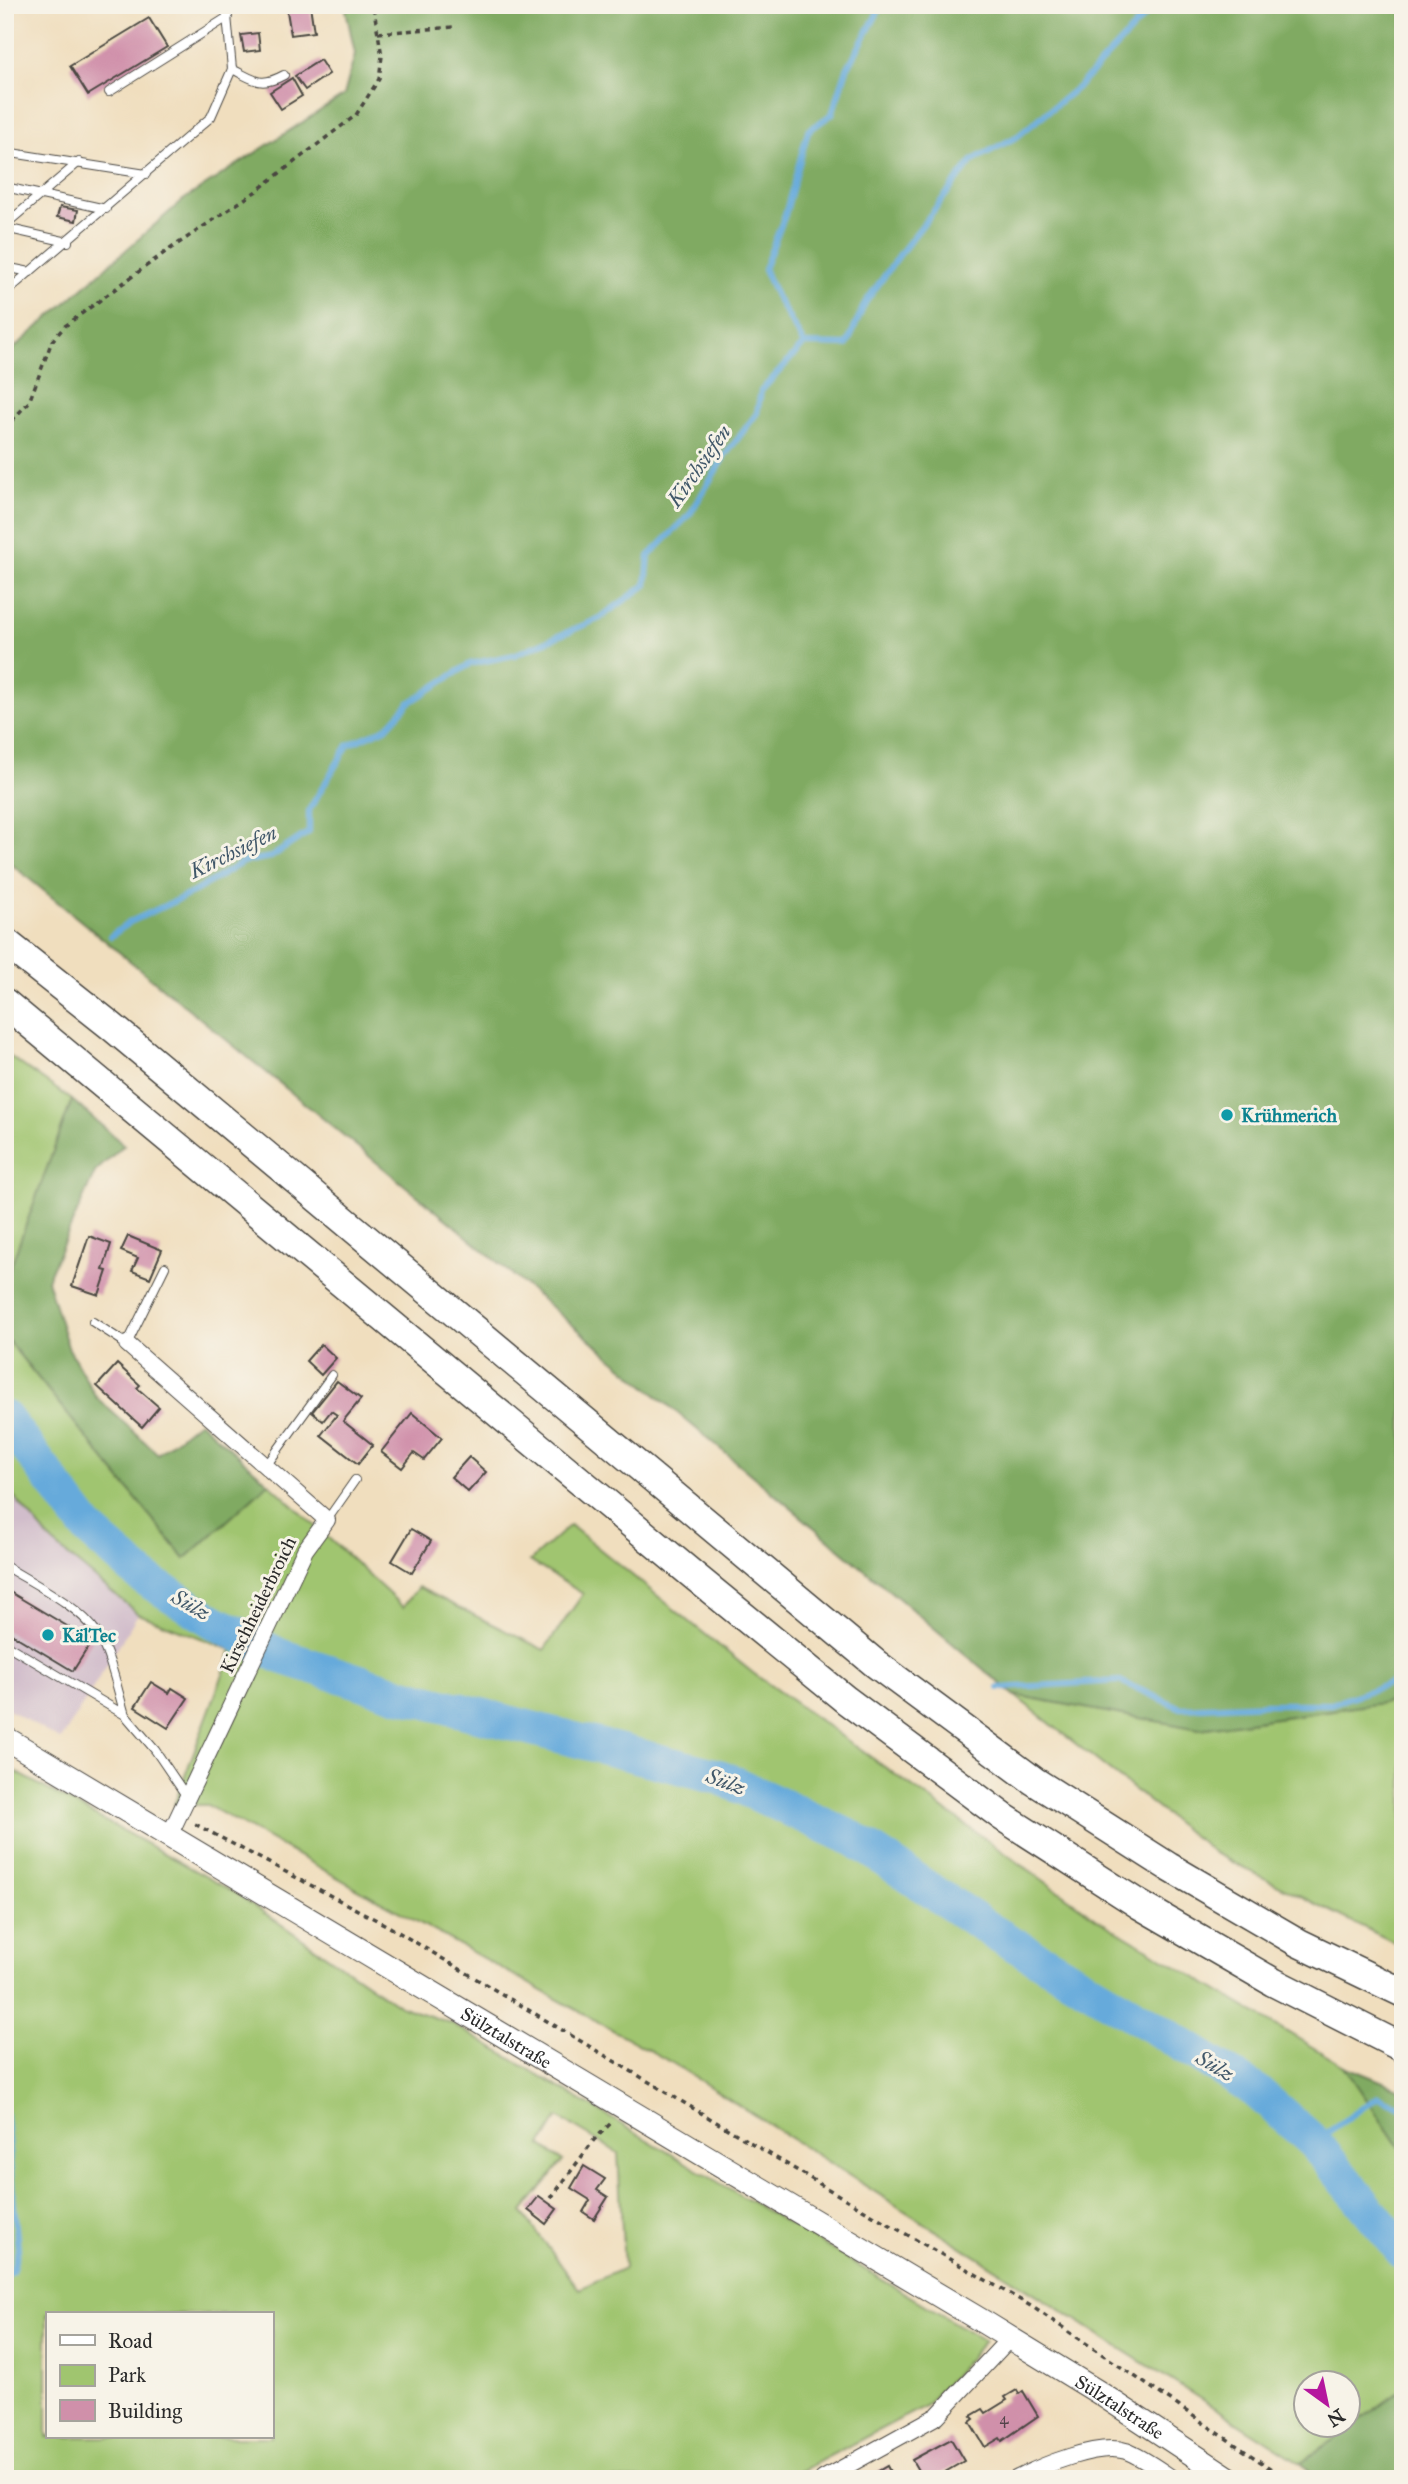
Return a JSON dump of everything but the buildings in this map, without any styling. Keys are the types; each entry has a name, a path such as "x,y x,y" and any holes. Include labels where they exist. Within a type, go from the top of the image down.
{"highway":[{"path":"5,942 111,1026 876,1664 1034,1781 1169,1867 1299,1942 1403,1993"},
{"path":"5,1003 714,1592 846,1699 1003,1817 1140,1905 1251,1970 1403,2048"}],"main road":[{"name":"Sülztalstraße","path":"5,1738 174,1826 626,2109 1109,2399 1230,2479"}],"street":[{"path":"127,1344 327,1520"},
{"name":"Kirschheiderbroich","path":"174,1826 305,1550 327,1520"},
{"path":"823,2479 937,2416 1009,2339"},
{"path":"1016,2479 1063,2459 1102,2450 1124,2450 1173,2479"}],"lane":[{"path":"5,293 68,242 211,117 232,69 226,5"},
{"path":"109,92 228,17"},
{"path":"232,69 269,83 284,75"},
{"path":"5,152 146,174"},
{"path":"5,227 79,162"},
{"path":"5,187 106,209"},
{"path":"5,227 68,242"},
{"path":"5,267 30,272"},
{"path":"93,1322 127,1344 165,1267"},
{"path":"265,1466 332,1375"},
{"path":"327,1520 355,1480"},
{"path":"5,1566 76,1612 95,1630 104,1646 125,1715"},
{"path":"5,1644 125,1715 155,1750 188,1799"}],"path":[{"path":"5,428 29,402 52,341 65,326 164,253 255,192 356,114 379,79 382,57 373,5"},
{"path":"378,33 454,27"},
{"path":"174,1826 388,1926 828,2189 1034,2308 1286,2479"},
{"path":"551,2198 594,2140 626,2109"}],"shaded area":[{"path":"5,1486 52,1542 138,1614 61,1740 5,1707"}],"green space":[{"path":"345,5 1403,5 1403,1700 1199,1729 1014,1695 452,1224 5,859 5,356 183,200 344,95 355,54"},
{"path":"5,1053 72,1100 5,1282"},
{"path":"72,1100 124,1145 95,1172 47,1280 68,1347 96,1397 158,1454 199,1421 269,1483 185,1559 5,1337 5,1282"},
{"path":"5,1337 185,1559 269,1483 403,1607 418,1587 544,1650 583,1594 530,1561 570,1525 753,1673 1096,1918 1344,2066 1403,2153 1403,2389 1362,2419 1362,2368 1292,2368 1292,2438 1335,2438 1301,2463 674,2064 207,1805 174,1805 232,1650 138,1614 52,1542 5,1486"},
{"path":"1014,1695 1200,1729 1403,1700 1403,1947 1214,1853"},
{"path":"5,1766 234,1892 400,2006 451,2023 985,2341 925,2406 786,2479 5,2479","holes":["558,2117 618,2153 624,2268 579,2289 522,2212 563,2161 541,2145"]},
{"path":"1344,2066 1403,2090 1403,2153"},
{"path":"1403,2389 1403,2479 1318,2479 1301,2463 1335,2438 1362,2438 1362,2419"}],"waterway":[{"path":"804,344 776,296 764,269 785,215 808,131 832,114 847,69 882,5"},
{"name":"Kirchsiefen","path":"111,936 130,922 192,893 243,862 271,857 309,832 309,810 348,745 386,728 409,703 470,664 514,655 598,619 646,585 649,556 690,514 724,457 757,413 761,391 804,344 847,345 865,303 973,160 1018,136 1080,85 1155,5"},
{"name":"Sülz","path":"5,1418 89,1530 144,1578 213,1621 280,1656 398,1694 720,1777 854,1839 990,1930 1256,2091 1314,2142 1403,2252"},
{"path":"999,1688 1120,1681 1181,1708 1331,1704 1403,1679"},
{"path":"5,1884 11,1902 5,1978"},
{"path":"1314,2142 1378,2097 1403,2108"},
{"path":"5,2108 18,2249 12,2272 5,2277"}],"place":[{"name":"Krühmerich","path":"1227,1115"},
{"name":"KälTec","path":"48,1635"}]}
